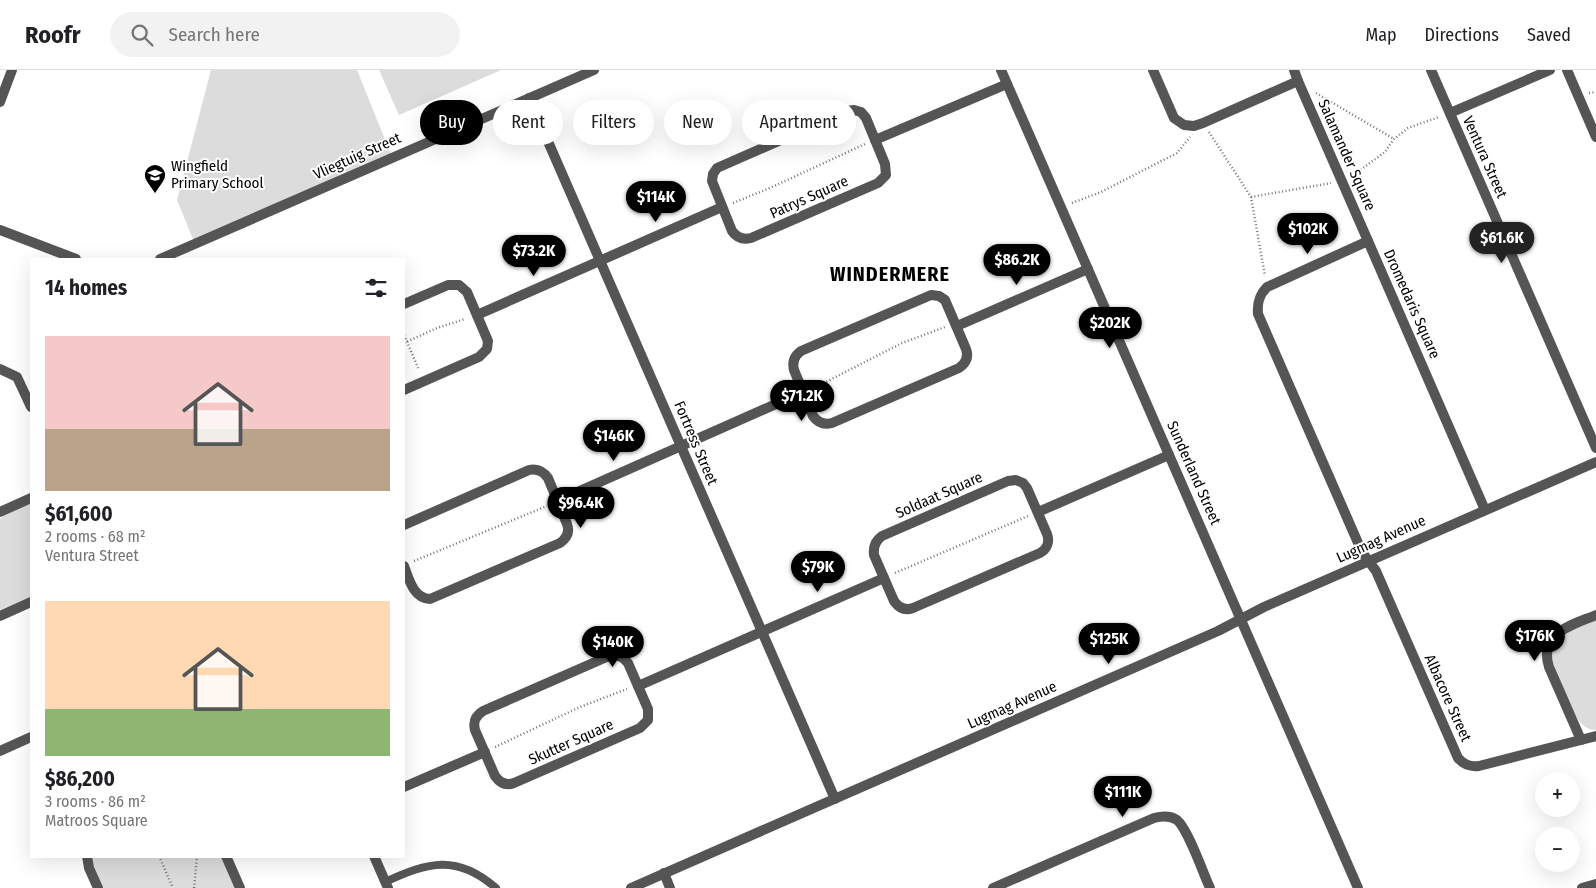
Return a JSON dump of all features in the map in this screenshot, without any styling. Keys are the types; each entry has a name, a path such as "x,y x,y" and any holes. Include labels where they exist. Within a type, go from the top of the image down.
{"street":[{"path":"0,102 12,70"},
{"name":"Vliegtuig Street","path":"162,258 594,70"},
{"name":"Sunderland Street","path":"1001,70 1358,888"},
{"path":"1153,70 1174,118 1184,125 1194,126 1298,81"},
{"name":"Salamander Square","path":"1294,70 1368,241"},
{"name":"Ventura Street","path":"1431,70 1596,448"},
{"path":"1450,113 1550,70"},
{"path":"1567,70 1596,137"},
{"path":"875,140 1007,84"},
{"name":"Fortress Street","path":"529,98 835,799"},
{"name":"Patrys Square","path":"850,110 858,110 864,115 875,140 886,167 886,175 878,183 748,239 734,234 713,185 713,174 717,168 850,110"},
{"path":"477,315 722,207"},
{"path":"0,230 73,258"},
{"name":"Dromedaris Square","path":"1267,287 1368,241 1485,510"},
{"path":"956,326 1088,269"},
{"path":"405,304 448,285 455,284 465,289 488,342 485,352 479,357 405,390"},
{"path":"1267,287 1258,299 1258,314 1362,552 1369,561"},
{"path":"931,295 939,296 945,300 967,353 967,360 962,366 832,423 825,424 815,419 803,392 793,363 795,356 801,351 931,295"},
{"path":"0,369 17,377 30,405"},
{"path":"557,500 803,392"},
{"path":"1038,512 1169,455"},
{"name":"Lugmag Avenue","path":"631,888 1218,632 1264,607 1596,462"},
{"path":"405,525 532,470 540,470 546,475 568,527 568,534 563,540 430,599 419,596 414,590 405,569"},
{"name":"Soldaat Square","path":"1008,481 1020,481 1026,485 1038,512 1048,538 1047,545 1043,551 913,608 906,609 896,604 874,552 874,544 879,538 1008,481"},
{"path":"0,512 30,498"},
{"name":"Albacore Street","path":"1369,561 1376,571 1455,754 1461,762 1470,766 1479,766 1596,736"},
{"path":"638,686 884,578"},
{"path":"0,616 30,602"},
{"path":"1581,740 1549,667 1546,654 1549,642 1558,632 1596,615"},
{"name":"Skutter Square","path":"617,655 626,660 638,686 649,713 648,720 644,726 514,783 506,784 497,779 474,727 475,719 479,713 609,656 617,655"},
{"path":"0,751 30,737"},
{"path":"405,787 485,752"},
{"path":"993,888 1154,818 1166,816 1178,821 1182,826 1210,888"},
{"path":"87,858 89,868 98,888"},
{"path":"227,858 240,888"},
{"path":"375,858 387,885"},
{"path":"664,874 670,888"},
{"path":"1582,888 1596,884"}],"lane":[{"path":"387,885 420,867 441,864 464,868 496,888"}],"path":[{"path":"1298,81 1394,139"},
{"path":"1250,197 1342,181 1385,152 1394,139 1408,128 1450,113"},
{"path":"1203,123 1250,197 1267,287"},
{"path":"1061,208 1101,192 1177,153 1190,138"},
{"path":"722,207 770,188 875,140"},
{"path":"424,381 405,342 437,328 477,315"},
{"path":"803,392 860,366 902,343 946,326 956,326"},
{"path":"405,566 431,553 540,510 557,500"},
{"path":"884,578 1038,512"},
{"path":"485,752 580,707 625,689 638,686"},
{"path":"161,858 173,888"},
{"path":"194,888 197,858"}],"shaded area":[{"path":"211,70 357,70 392,157 195,244 177,200"},
{"path":"379,70 501,70 433,100 420,100 420,106 399,115"},
{"path":"30,503 30,597 0,610 0,519"},
{"path":"1596,620 1596,730 1587,728 1579,721 1559,680 1552,657 1553,648 1558,639"},
{"path":"93,858 222,858 235,888 103,888 93,866"}],"place":[{"name":"Wingfield Primary School","path":"155,194"}],"district":[{"name":"WINDERMERE","path":"890,274"}]}
